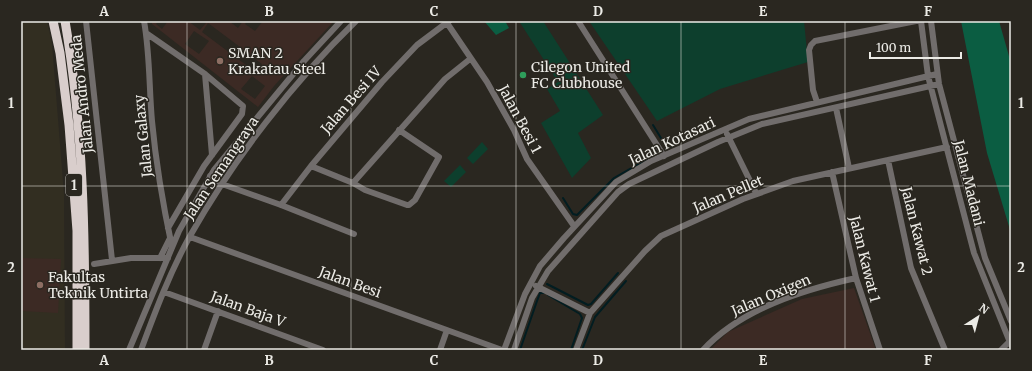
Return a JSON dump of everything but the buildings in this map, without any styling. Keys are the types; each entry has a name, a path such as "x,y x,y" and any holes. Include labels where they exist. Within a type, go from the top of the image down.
{"highway":[{"name":"1","path":"53,21 68,103 77,231 76,350"},
{"name":"1","path":"67,22 76,103 85,238 85,350"}],"street":[{"name":"Jalan Andro Meda","path":"86,21 112,260"},
{"name":"Jalan Galaxy","path":"144,21 152,121 161,197 172,247"},
{"name":"Jalan Semangraya","path":"129,350 172,247 210,176 304,61 341,21"},
{"name":"Jalan Semangraya","path":"141,350 164,292 190,237 222,184 268,119 356,21"},
{"path":"578,21 658,144 662,153"},
{"path":"817,102 812,82 809,50 811,45 816,41 916,21"},
{"name":"Jalan Madani","path":"922,21 928,76 977,262 1010,343"},
{"name":"Jalan Madani","path":"931,21 939,84 985,258 1011,321"},
{"name":"Jalan Besi 1","path":"448,22 470,59 491,89 514,130 527,159 574,226"},
{"name":"Jalan Besi IV","path":"281,204 382,82 417,45 448,22"},
{"path":"146,33 205,74 243,106 242,114 212,155 168,228"},
{"path":"353,183 445,79 470,59"},
{"path":"205,74 212,155"},
{"name":"Jalan Kotasari","path":"503,350 530,283 540,266 574,226 616,182 662,153 749,119 937,74"},
{"name":"Jalan Kotasari","path":"514,350 532,298 548,270 629,184 728,138 762,124 939,84"},
{"path":"836,108 849,168"},
{"path":"724,129 756,193"},
{"path":"311,166 353,183 365,190 409,205 415,200 439,157 399,130"},
{"name":"Jalan Pellet","path":"576,350 590,313 645,251 661,236 756,193 793,180 947,147"},
{"name":"Jalan Kawat 2","path":"888,160 911,268 943,350"},
{"name":"Jalan Kawat 1","path":"832,172 856,278 880,350"},
{"path":"210,176 222,184 281,204 354,234"},
{"name":"Jalan Besi","path":"190,237 503,350"},
{"path":"160,258 170,238"},
{"path":"94,264 112,260 168,258"},
{"name":"Jalan Oxigen","path":"703,350 722,331 758,312 826,285 856,278"},
{"path":"530,283 590,313"},
{"name":"Jalan Baja V","path":"164,292 323,350"},
{"path":"204,350 218,311"},
{"path":"440,350 447,330"},
{"path":"1001,350 1010,343"}],"shaded area":[{"path":"21,21 47,21 52,44 64,194 65,350 21,350"},
{"name":"SMAN 2 Krakatau Steel","path":"152,21 158,21 156,24 162,29 168,21 188,21 200,30 206,23 204,21 229,21 238,28 243,21 247,21 245,24 255,31 263,21 334,21 274,86 258,107 152,24","holes":["208,23 240,47 234,56 202,32","194,31 209,41 199,54 185,44","241,49 262,64 256,72 235,57","252,76 265,86 255,99 241,89"]},
{"name":"Fakultas Teknik Untirta","path":"21,258 61,259 58,313 21,311"},
{"path":"854,288 876,350 710,350 728,332 802,299"}],"green space":[{"path":"484,21 505,21 509,28 496,35"},
{"path":"519,21 543,21 603,115 578,133 591,158 572,178 541,123 560,111 547,89 558,82"},
{"path":"589,21 804,21 808,62 720,89 657,121"},
{"path":"961,21 999,21 1011,63 1011,233 987,153"},
{"path":"482,142 488,149 473,164 467,158"},
{"path":"460,165 466,172 451,187 444,181"}],"waterway":[{"path":"653,125 664,143 670,147 679,143"},
{"path":"563,198 573,214 577,215 614,178 654,155 658,150"},
{"path":"547,284 588,305 591,304 618,273"},
{"path":"582,350 595,317 626,281"},
{"path":"520,350 540,293 544,293"},
{"path":"548,295 580,314 582,318 571,350"}],"place":[{"name":"SMAN 2 Krakatau Steel","path":"220,61"},
{"name":"Cilegon United FC Clubhouse","path":"523,75"},
{"name":"Fakultas Teknik Untirta","path":"40,285"}]}
